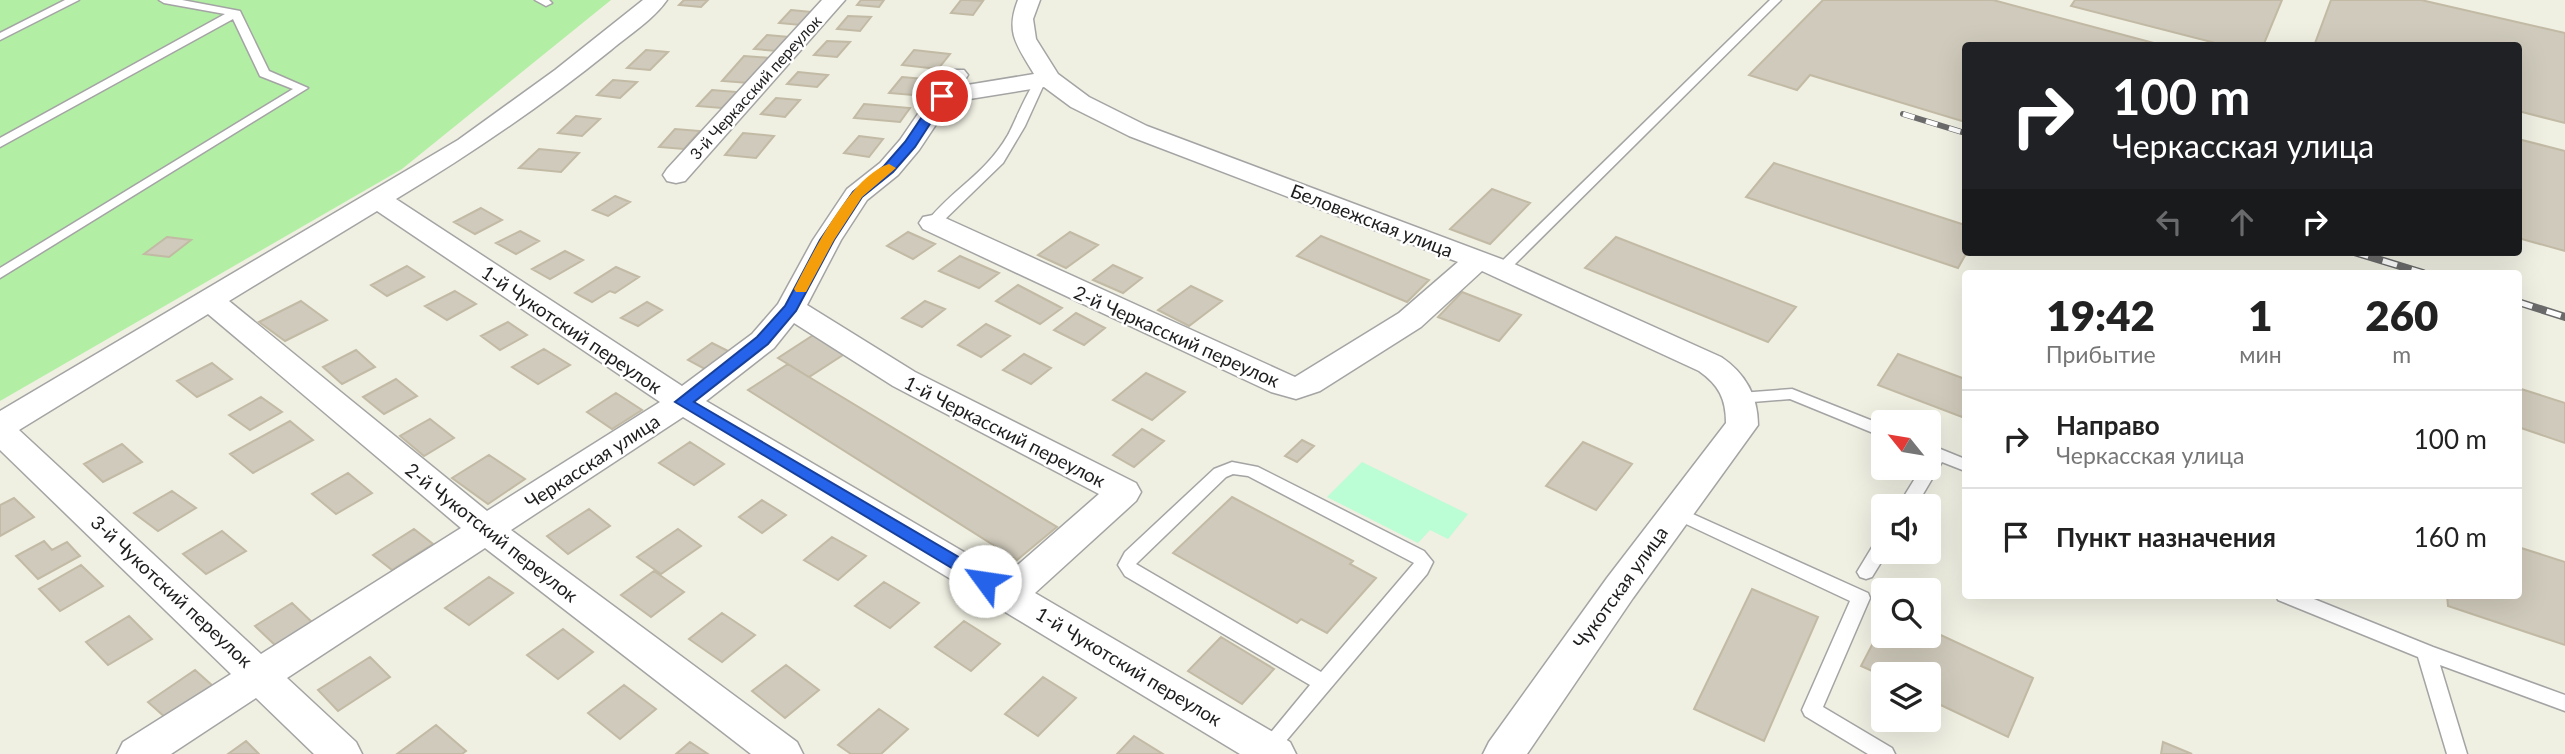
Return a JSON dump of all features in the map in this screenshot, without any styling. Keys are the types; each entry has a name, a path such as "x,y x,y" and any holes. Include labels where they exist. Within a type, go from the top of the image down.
{"street":[{"path":"0,428 467,145 531,102 656,0"},
{"name":"3-й Черкасский переулок","path":"676,175 834,0"},
{"name":"Беловежская улица","path":"1029,0 1022,19 1025,38 1044,80 1080,102 1138,131 1490,265 1710,364 1725,373 1741,412"},
{"name":"Черкасская улица","path":"138,754 683,402 763,341 791,308 827,240 857,195 889,169 910,145 949,86 1044,80"},
{"name":"1-й Чукотский переулок","path":"377,199 683,402 1272,751"},
{"name":"2-й Черкасский переулок","path":"933,223 1179,339 1282,385 1297,388 1309,384 1410,320 1490,265"},
{"name":"2-й Чукотский переулок","path":"209,300 485,529 782,754"},
{"name":"1-й Черкасский переулок","path":"791,308 904,379 1124,492 1008,595"},
{"name":"Чукотская улица","path":"1504,754 1675,512 1741,412"},
{"name":"3-й Чукотский переулок","path":"0,428 341,754"}],"lane":[{"path":"0,37 74,0"},
{"path":"164,0 236,13"},
{"path":"1490,265 1776,0"},
{"path":"0,143 236,13"},
{"path":"0,274 302,88 264,73 236,13"},
{"path":"933,223 949,204 994,166 1044,80"},
{"path":"1741,412 1792,394 1871,426"},
{"path":"1941,455 1962,464"},
{"path":"1272,751 1424,562 1418,556 1252,471 1232,468 1220,473 1131,556 1127,565 1131,571 1324,683"},
{"path":"1675,512 1861,598 1812,709 1885,754"},
{"path":"1866,572 1871,564"},
{"path":"2295,599 2426,652 2565,703"},
{"path":"2426,652 2457,754"}],"green space":[{"path":"0,0 611,0 402,169 0,401"},
{"path":"1362,462 1468,514 1448,539 1430,530 1418,543 1327,497"}],"building":[{"path":"684,0 708,0 701,7 679,5"},
{"path":"861,0 884,0 879,7 857,5"},
{"path":"961,0 983,1 973,15 951,13"},
{"path":"1823,0 1993,0 2150,42 1962,42 1962,121 1810,75 1797,90 1749,75"},
{"path":"2075,0 2282,0 2265,42 2211,42 2071,6"},
{"path":"2331,0 2421,0 2565,33 2565,123 2522,112 2522,42 2315,42"},
{"path":"791,10 812,12 801,25 779,23"},
{"path":"848,16 871,17 860,31 837,29"},
{"path":"767,35 790,37 777,51 754,49"},
{"path":"827,41 850,42 837,57 814,55"},
{"path":"646,50 668,52 650,70 627,68"},
{"path":"914,50 950,54 938,69 902,65"},
{"path":"744,56 771,58 749,83 722,81"},
{"path":"798,72 828,75 817,87 787,84"},
{"path":"902,77 925,79 913,95 889,93"},
{"path":"613,80 637,82 620,98 597,95"},
{"path":"712,90 737,92 722,108 697,106"},
{"path":"776,98 800,100 785,117 761,114"},
{"path":"864,104 910,108 900,122 854,118"},
{"path":"576,116 600,119 582,136 558,133"},
{"path":"675,129 700,131 684,149 659,147"},
{"path":"743,133 774,136 756,158 725,155"},
{"path":"859,136 883,139 869,157 844,153"},
{"path":"2522,140 2565,151 2565,251 2522,239"},
{"path":"539,149 579,153 561,172 519,168"},
{"path":"1774,163 1962,224 1962,256 1965,256 1958,268 1746,197"},
{"path":"1492,189 1530,203 1490,244 1450,229"},
{"path":"615,196 630,202 608,216 593,210"},
{"path":"481,208 502,220 475,234 454,222"},
{"path":"520,231 539,241 516,254 496,243"},
{"path":"908,232 935,244 913,259 887,246"},
{"path":"1070,232 1098,245 1066,268 1038,255"},
{"path":"1321,236 1429,280 1407,302 1297,256"},
{"path":"167,237 191,240 169,257 144,254"},
{"path":"1616,237 1796,307 1768,342 1585,268"},
{"path":"565,251 583,260 550,279 532,269"},
{"path":"960,256 999,273 979,288 939,271"},
{"path":"1113,265 1142,278 1123,293 1093,280"},
{"path":"407,266 424,277 387,296 371,285"},
{"path":"616,267 639,277 615,293 610,291 592,302 575,293"},
{"path":"1018,285 1062,308 1040,324 996,301"},
{"path":"1191,286 1222,301 1189,326 1158,310"},
{"path":"455,291 476,304 447,320 425,306"},
{"path":"1462,292 1521,315 1499,341 1438,317"},
{"path":"301,301 327,320 285,341 259,322"},
{"path":"925,301 945,309 922,327 902,318"},
{"path":"647,302 662,310 638,326 621,318"},
{"path":"1076,313 1105,328 1084,345 1054,330"},
{"path":"508,322 527,335 500,350 481,336"},
{"path":"986,324 1010,336 981,357 958,345"},
{"path":"815,334 846,353 809,377 778,358"},
{"path":"712,343 730,352 705,369 688,360"},
{"path":"544,349 570,365 538,384 512,367"},
{"path":"356,350 375,367 342,384 323,367"},
{"path":"1024,354 1051,368 1031,384 1003,370"},
{"path":"1898,354 1962,378 1962,417 1878,385"},
{"path":"212,363 232,379 197,397 177,381"},
{"path":"788,364 1057,527 1017,560 748,390"},
{"path":"1146,373 1185,392 1152,420 1113,400"},
{"path":"396,379 417,396 384,414 363,397"},
{"path":"2522,389 2565,403 2565,443 2522,428"},
{"path":"616,393 642,410 612,429 587,412"},
{"path":"261,397 282,412 250,430 229,415"},
{"path":"430,419 454,438 424,456 400,436"},
{"path":"290,421 313,440 253,473 230,454"},
{"path":"1142,429 1164,441 1134,467 1113,455"},
{"path":"1302,440 1314,446 1297,462 1285,456"},
{"path":"690,442 724,464 694,485 659,463"},
{"path":"1583,442 1632,464 1596,510 1546,486"},
{"path":"122,444 142,462 103,482 84,464"},
{"path":"489,455 525,479 488,504 452,478"},
{"path":"348,473 372,493 336,514 312,494"},
{"path":"172,491 196,508 158,531 134,513"},
{"path":"1232,497 1353,561 1350,564 1376,578 1327,633 1301,619 1297,623 1173,553"},
{"path":"14,498 34,517 0,536 0,505"},
{"path":"762,500 786,515 762,533 739,517"},
{"path":"589,509 610,526 568,554 547,536"},
{"path":"414,529 433,544 392,570 373,555"},
{"path":"678,529 701,546 661,574 637,557"},
{"path":"222,531 246,551 206,574 183,554"},
{"path":"832,537 866,556 838,580 804,560"},
{"path":"44,541 52,550 67,542 80,556 38,579 16,556"},
{"path":"2522,548 2565,562 2565,645 2448,606 2447,599 2522,599"},
{"path":"81,565 103,586 60,611 39,589"},
{"path":"654,571 684,592 651,617 621,595"},
{"path":"489,577 513,593 469,625 445,608"},
{"path":"884,582 919,603 890,628 855,606"},
{"path":"1752,589 1818,617 1764,741 1694,709"},
{"path":"292,603 314,624 277,647 255,626"},
{"path":"722,613 755,635 722,662 689,639"},
{"path":"129,616 152,639 108,665 86,642"},
{"path":"964,621 1000,644 971,671 935,647"},
{"path":"563,629 593,652 558,679 527,655"},
{"path":"1941,635 2033,678 2008,737 1941,705 1941,662 1871,662 1871,671 1861,666 1871,647 1941,648"},
{"path":"1221,637 1274,669 1242,704 1188,671"},
{"path":"370,657 390,677 338,711 318,690"},
{"path":"786,665 819,690 785,718 752,691"},
{"path":"195,670 214,687 167,719 148,702"},
{"path":"1043,677 1076,698 1038,736 1005,714"},
{"path":"624,685 656,709 620,739 588,713"},
{"path":"879,709 908,729 881,754 851,754 838,745"},
{"path":"436,725 466,751 462,754 397,754"},
{"path":"1134,736 1163,754 1117,754"},
{"path":"246,741 259,754 228,754"},
{"path":"690,742 708,754 676,754"},
{"path":"2163,742 2192,754 2161,754"}],"railway":[{"path":"1903,114 1962,132"},
{"path":"2367,256 2413,270"},
{"path":"2522,303 2565,317"}],"slow traffic":[{"path":"801,289 827,240 857,195 889,168"}],"route":[{"path":"942,96 910,145 889,169 857,195 827,240 791,308 763,341 683,402 985,581"}]}
